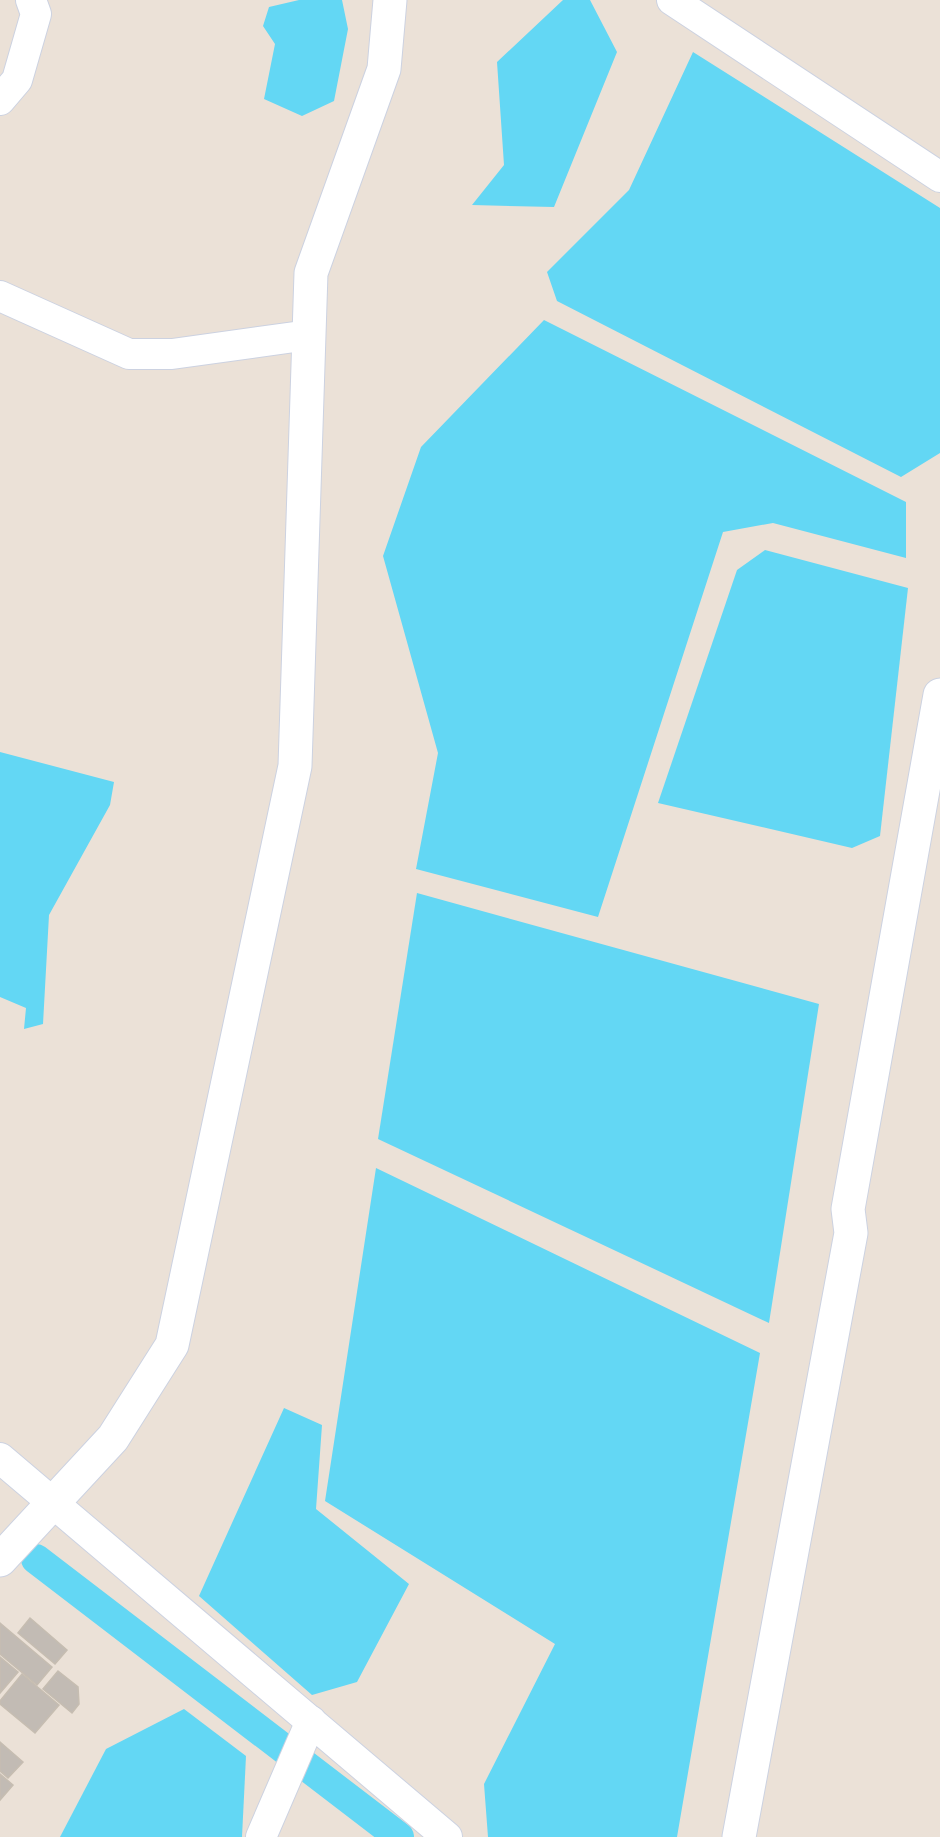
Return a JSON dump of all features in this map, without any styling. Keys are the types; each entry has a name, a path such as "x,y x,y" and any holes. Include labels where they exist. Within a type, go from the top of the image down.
{"main road":[{"path":"0,1560 113,1438 172,1345 295,766 311,273 384,69 390,0"},
{"path":"739,1837 851,1233 848,1209 940,695"}],"street":[{"path":"0,100 17,80 36,14 31,0"},
{"path":"672,0 940,177"},
{"path":"0,296 129,354 172,354 309,335"},
{"path":"0,1458 447,1837"},
{"path":"261,1837 311,1721"}],"water":[{"path":"299,0 342,0 348,29 334,101 302,116 264,99 275,44 263,26 269,7"},
{"path":"563,0 590,0 617,52 554,207 472,205 504,165 497,62"},
{"path":"693,52 940,208 940,453 901,477 557,301 547,272 629,190"},
{"path":"544,320 906,502 906,558 773,523 723,532 598,917 416,869 438,753 383,556 421,447"},
{"path":"765,550 908,588 880,836 852,848 658,803 737,570"},
{"path":"0,752 114,782 110,805 49,915 43,1024 24,1029 26,1008 0,997"},
{"path":"417,893 819,1004 769,1323 378,1139"},
{"path":"376,1168 760,1353 677,1837 488,1837 484,1784 555,1644 325,1501"},
{"path":"284,1408 322,1425 316,1509 409,1584 357,1682 312,1695 199,1596"},
{"path":"184,1709 246,1756 242,1837 60,1837 106,1749"}],"building":[{"path":"30,1618 67,1650 55,1664 18,1633"},
{"path":"0,1623 52,1667 37,1685 0,1654"},
{"path":"0,1657 18,1672 0,1693"},
{"path":"58,1671 78,1687 79,1704 72,1713 43,1689"},
{"path":"22,1674 59,1705 35,1733 0,1704"},
{"path":"0,1742 23,1762 8,1778 0,1771"},
{"path":"0,1774 13,1785 0,1800"}],"waterway":[{"path":"36,1559 399,1837"}]}
